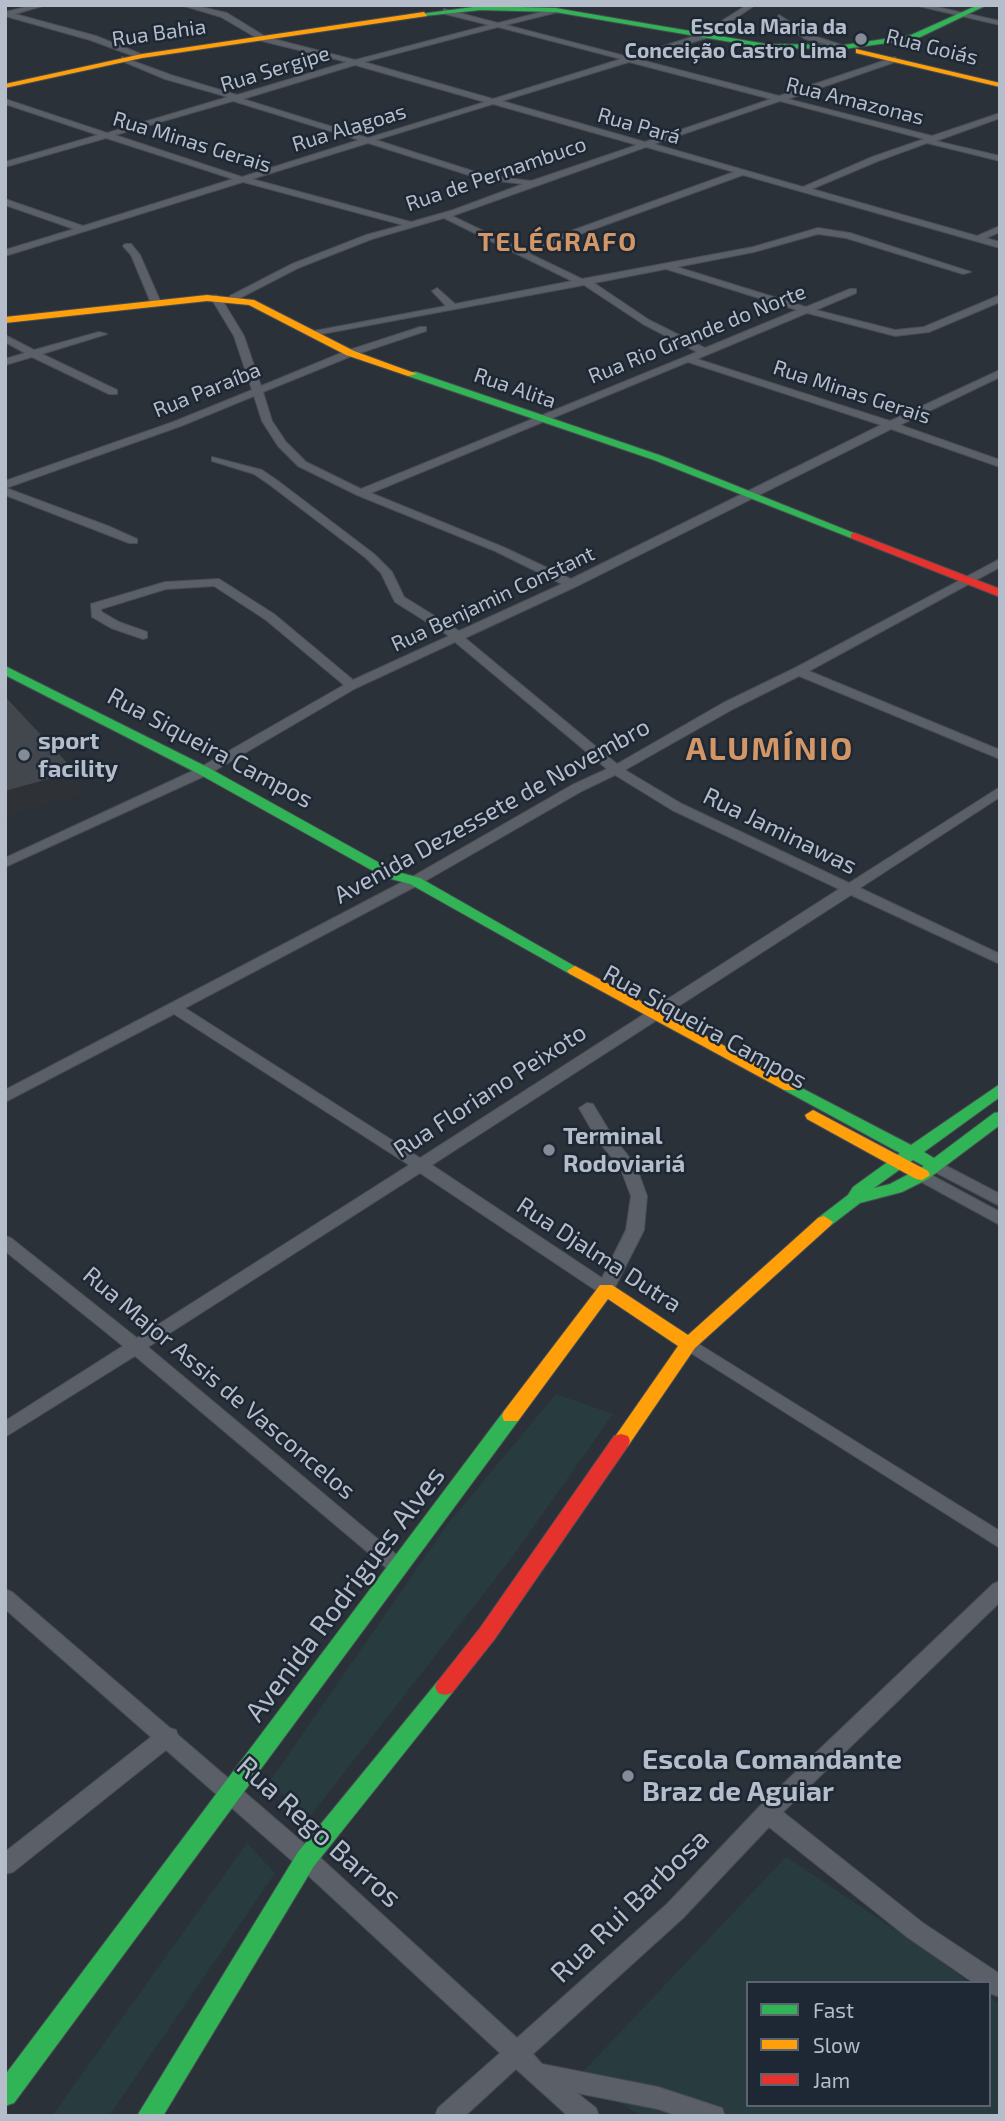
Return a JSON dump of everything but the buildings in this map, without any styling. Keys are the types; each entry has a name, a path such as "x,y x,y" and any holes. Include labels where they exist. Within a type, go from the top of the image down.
{"street":[{"path":"6,14 43,5"},
{"name":"Rua Pará","path":"184,5 223,15 267,39 357,62 1000,245"},
{"name":"Rua Alagoas","path":"5,253 704,36 752,5"},
{"path":"917,5 1000,23"},
{"path":"844,47 913,37 984,5"},
{"name":"Rua Bahia","path":"5,86 142,56 444,12 525,6 625,20 766,46 844,47"},
{"name":"Rua Sergipe","path":"5,164 237,99 357,62 555,10"},
{"name":"Rua Amazonas","path":"444,12 1000,159"},
{"path":"6,14 93,38 142,56"},
{"name":"Rua Goiás","path":"779,16 808,37 1000,85"},
{"path":"125,59 168,77 484,177 512,182 537,182"},
{"name":"Rua de Pernambuco","path":"224,298 331,251 409,224 446,216 642,145 895,59"},
{"name":"Rua Minas Gerais","path":"5,101 244,180 409,224"},
{"path":"803,190 1000,115"},
{"path":"520,253 740,173"},
{"path":"5,202 83,229"},
{"path":"446,216 581,281 646,322 706,353"},
{"path":"977,239 1000,229"},
{"path":"314,334 754,249 807,232 832,232 860,239 966,272"},
{"path":"128,246 135,255 156,303"},
{"path":"663,266 878,330 907,333 946,323 1000,298"},
{"path":"437,291 452,306"},
{"name":"Rua Rio Grande do Norte","path":"360,493 538,419 691,360 853,291"},
{"path":"224,298 267,421 282,444 294,456 323,476 487,543 571,584"},
{"name":"Rua Alita","path":"5,320 224,298 266,308 350,353 658,458 1000,593"},
{"name":"Rua Paraíba","path":"5,485 122,445 350,353 423,329"},
{"path":"5,362 102,334"},
{"path":"5,338 88,382 113,392"},
{"name":"Rua Minas Gerais","path":"691,360 961,448 1000,464"},
{"name":"Rua Benjamin Constant","path":"5,863 204,771 352,685 459,638 1000,373"},
{"name":"Rua Jaminawas","path":"216,459 258,472 370,556 386,572 399,599 459,638 616,770 677,807 1000,960"},
{"path":"5,491 133,541"},
{"name":"Avenida Dezessete de Novembro","path":"5,1097 408,884 577,788 616,770 728,706 799,671 1000,562"},
{"path":"143,635 115,625 96,614 95,607 187,582 223,584 270,617 352,685"},
{"name":"Rua Siqueira Campos","path":"5,670 204,771 518,945 898,1163 930,1171 1000,1201"},
{"path":"799,671 1000,755"},
{"name":"Rua Floriano Peixoto","path":"5,1430 1000,792"},
{"name":"Rua Djalma Dutra","path":"173,1007 1000,1541"},
{"name":"Rua Siqueira Campos","path":"649,1019 912,1152 930,1171 1000,1220"},
{"path":"149,2116 306,1859 486,1634 690,1343 805,1236 854,1199 859,1191 1000,1089"},
{"name":"Avenida Rodrigues Alves","path":"5,2095 606,1289 629,1248 635,1230 639,1196 628,1166 604,1137 587,1108"},
{"path":"854,1199 884,1192 930,1171 1000,1117"},
{"name":"Rua Major Assis de Vasconcelos","path":"5,1242 135,1346 397,1566"},
{"name":"Rua Rui Barbosa","path":"447,2116 675,1911 768,1813 1000,1589"},
{"name":"Rua Rego Barros","path":"5,1597 231,1792 516,2052 536,2074 587,2116"},
{"path":"5,1865 167,1736"},
{"path":"768,1813 915,1930 1000,1987"},
{"path":"536,2074 658,2098 713,2116"}],"green space":[{"path":"556,1394 613,1414 510,1560 311,1815 268,1784 447,1525"},
{"path":"247,1843 275,1873 109,2116 52,2116"},
{"path":"786,1857 967,1981 746,1981 746,2107 991,2107 991,1998 1000,2005 1000,2116 643,2116 576,2079"}],"traffic: fast":[{"path":"424,14 481,8 555,10 766,46 844,47 913,37 984,5"},
{"path":"412,374 658,458 855,536"},
{"path":"5,670 204,771 389,874 415,881 575,971"},
{"path":"790,1087 937,1166"},
{"path":"824,1222 854,1199 859,1191 1000,1089"},
{"path":"854,1199 896,1188 922,1175 1000,1117"},
{"path":"5,2095 511,1416"},
{"path":"149,2116 306,1859 445,1687"}],"traffic: slow":[{"path":"5,86 142,56 424,14"},
{"path":"859,51 1000,85"},
{"path":"5,320 207,298 251,302 350,353 412,374"},
{"path":"575,971 790,1087"},
{"path":"813,1115 922,1175"},
{"path":"621,1441 689,1344 824,1222"},
{"path":"511,1416 606,1289 689,1344"}],"traffic: jam":[{"path":"855,536 1000,593"},
{"path":"445,1687 487,1634 621,1441"}],"place":[{"name":"Escola Maria da Conceição Castro Lima","path":"861,39"},
{"name":"sport facility","path":"24,755"},
{"name":"Terminal Rodoviariá","path":"549,1150"},
{"name":"Escola Comandante Braz de Aguiar","path":"628,1776"}],"district":[{"name":"TELÉGRAFO","path":"558,242"},
{"name":"ALUMÍNIO","path":"770,749"}]}
